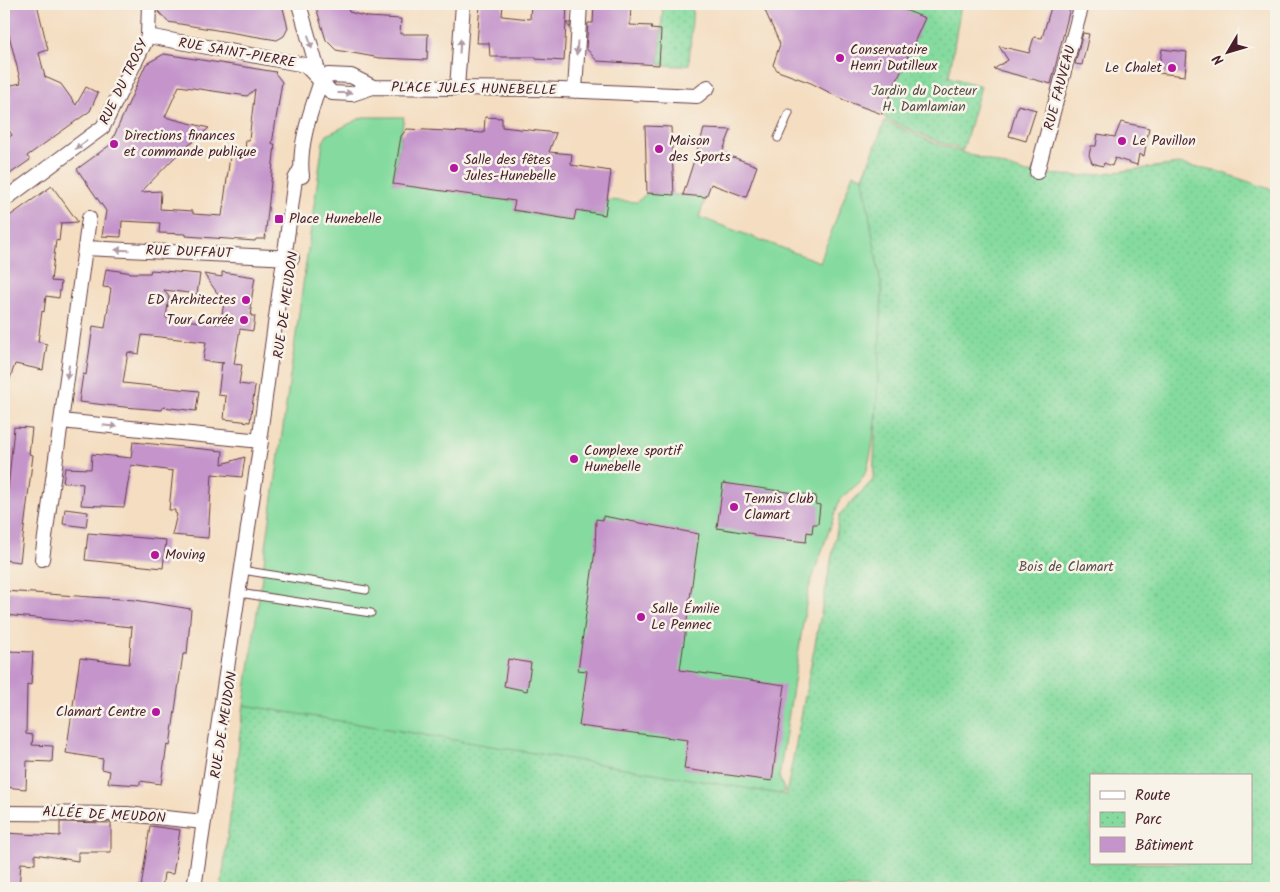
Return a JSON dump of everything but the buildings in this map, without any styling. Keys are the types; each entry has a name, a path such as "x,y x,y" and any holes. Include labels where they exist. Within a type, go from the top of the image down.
{"street":[{"name":"RUE DU TROSY","path":"4,200 103,127 148,30 149,4"},
{"path":"299,4 321,81"},
{"path":"457,88 463,4"},
{"path":"575,92 580,4"},
{"name":"RUE FAUVEAU","path":"1037,172 1082,4"},
{"name":"RUE SAINT-PIERRE","path":"148,30 305,65 321,81"},
{"name":"PLACE JULES HUNEBELLE","path":"321,81 328,75 351,76 373,86 697,96 708,88"},
{"name":"RUE DE MEUDON","path":"194,888 229,643 234,626 261,440 268,424 289,258 303,182 301,168 307,124 321,81"},
{"path":"42,559 89,218"},
{"name":"RUE DUFFAUT","path":"85,248 289,258"},
{"path":"61,421 261,440"},
{"name":"ALLÉE DE MEUDON","path":"4,813 127,814 204,822"}],"lane":[{"path":"778,138 789,113"},
{"path":"242,570 366,590"},
{"path":"239,593 371,613"}],"green space":[{"path":"663,4 693,4 689,64 682,66 659,65"},
{"name":"Jardin du Docteur H. Damlamian","path":"902,4 961,4 949,77 981,86 963,150 938,142 886,119 882,114 924,19 905,10"},
{"name":"Complexe sportif Hunebelle","path":"363,117 404,117 393,183 515,201 514,211 573,220 576,210 604,215 607,200 637,202 647,193 706,197 699,217 820,262 853,174 863,177 874,150 905,153 872,448 867,470 860,482 840,499 808,591 779,777 785,792 764,797 239,740 323,142 327,135"},
{"name":"Bois de Clamart","path":"885,121 937,144 1027,173 1082,176 1178,164 1220,172 1276,191 1276,888 221,888 244,705 786,795 840,514 873,480 882,291 863,178"}],"place":[{"name":"Conservatoire Henri Dutilleux","path":"840,58"},
{"name":"Le Chalet","path":"1172,68"},
{"name":"Le Pavillon","path":"1122,141"},
{"name":"Directions finances et commande publique","path":"114,144"},
{"name":"Maison des Sports","path":"659,149"},
{"name":"Salle des fêtes Jules-Hunebelle","path":"454,168"},
{"name":"Place Hunebelle","path":"279,219"},
{"name":"ED Architectes","path":"246,300"},
{"name":"Tour Carrée","path":"244,320"},
{"name":"Complexe sportif Hunebelle","path":"574,459"},
{"name":"Tennis Club Clamart","path":"734,507"},
{"name":"Moving","path":"155,555"},
{"name":"Salle Émilie Le Pennec","path":"641,617"},
{"name":"Clamart Centre","path":"156,712"}]}
